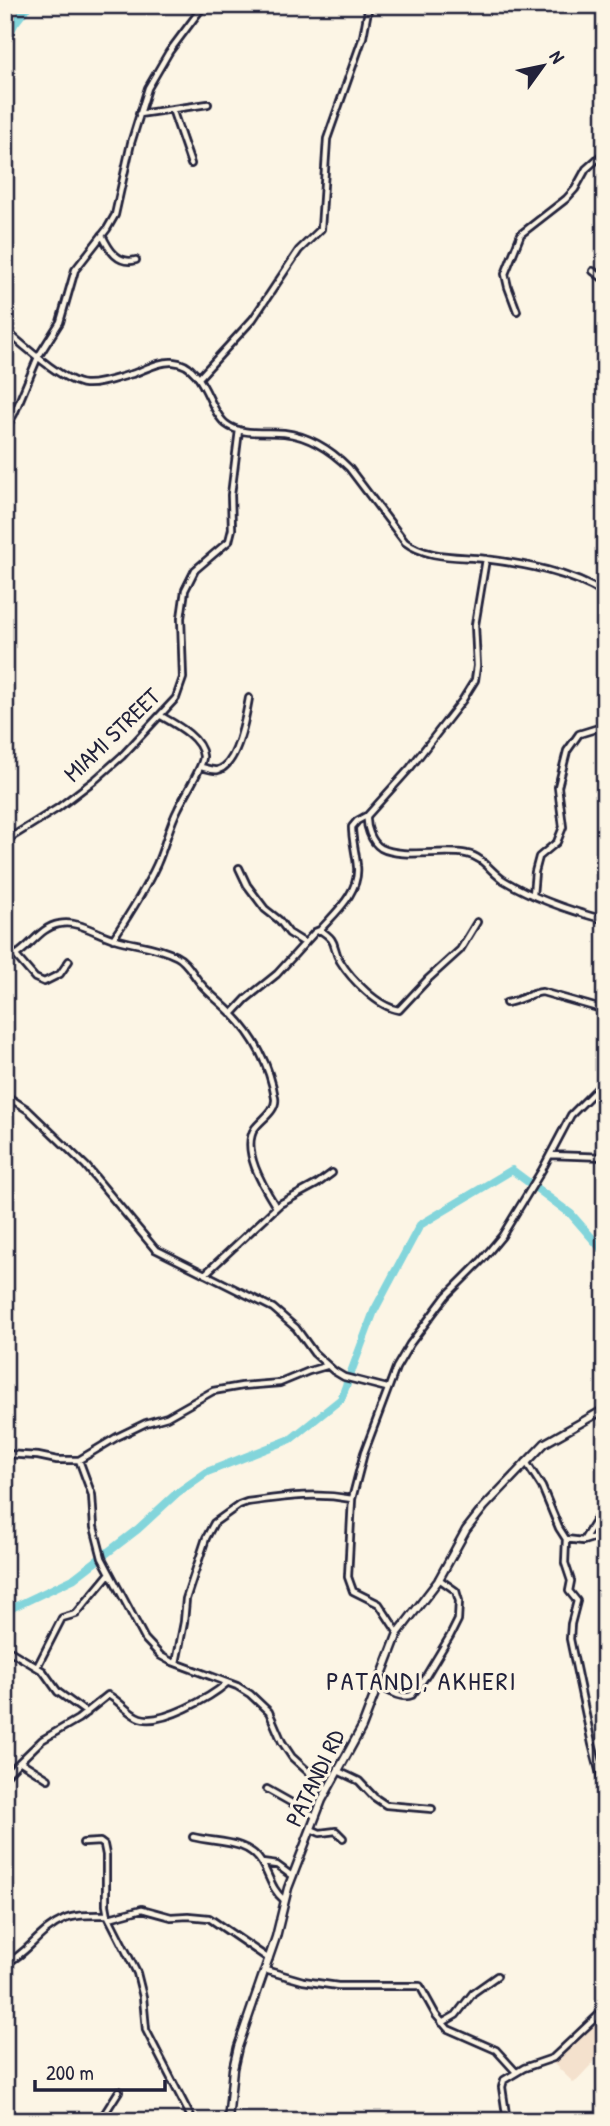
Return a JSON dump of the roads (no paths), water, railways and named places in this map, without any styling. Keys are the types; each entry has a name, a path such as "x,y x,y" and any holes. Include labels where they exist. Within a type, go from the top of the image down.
{"street":[{"path":"5,430 15,414 38,357 61,318 75,270 115,215 139,114 155,73 204,5"},
{"path":"199,378 253,318 296,254 321,229 327,139 363,37 369,5"},
{"path":"139,114 208,104"},
{"path":"172,109 191,164"},
{"path":"517,311 505,274 521,234 566,200 586,169 603,154 605,162"},
{"path":"102,234 118,258 129,262 136,260"},
{"path":"593,271 605,280"},
{"path":"5,330 38,357 81,384 92,384 160,364 173,362 188,367 199,378 224,423 239,430 300,436 338,458 349,468 407,544 439,555 486,559 566,576 605,594"},
{"name":"MIAMI STREET","path":"5,841 89,785 122,756 176,698 183,678 181,618 186,586 195,570 229,541 232,535 231,495 239,430"},
{"path":"232,1014 276,974 345,902 354,886 358,870 352,827 367,816 410,768 475,680 477,666 474,636 486,559"},
{"path":"201,767 219,769 231,757 242,729 249,698"},
{"path":"113,939 155,869 176,811 204,757 198,744 161,716"},
{"path":"533,895 539,857 557,842 563,827 558,787 567,751 579,734 605,726"},
{"path":"367,816 372,838 381,848 406,853 444,851 469,854 482,860 503,880 533,895 605,920"},
{"path":"239,868 243,879 265,909 279,920 289,933 305,943"},
{"path":"320,930 334,942 340,961 368,993 384,1005 397,1010 460,950 477,922"},
{"path":"15,955 24,950 38,935 57,924 89,928 113,939 150,946 178,957 211,995 232,1014 264,1058 275,1098 272,1109 255,1129 251,1140 260,1180 276,1207"},
{"path":"5,946 35,978 44,982 60,974 69,961"},
{"path":"506,1003 542,992 605,1010"},
{"path":"398,1633 380,1605 353,1591 348,1582 352,1499 364,1453 387,1388 396,1368 430,1317 502,1236 571,1115 605,1081"},
{"path":"5,1094 28,1110 86,1166 152,1246 273,1308 296,1328 326,1366 344,1377 387,1388"},
{"path":"550,1156 605,1157"},
{"path":"205,1274 276,1207 317,1184 332,1172"},
{"path":"5,1454 79,1460 117,1437 146,1423 167,1417 213,1391 280,1383 309,1370 326,1366"},
{"name":"PATANDI RD","path":"228,2121 233,2069 292,1875 315,1816 362,1727 398,1633 439,1580 466,1530 526,1462 549,1440 604,1412"},
{"path":"79,1460 91,1492 94,1527 100,1553 145,1639 160,1656 244,1689 265,1708 292,1757 328,1790"},
{"path":"526,1462 542,1487 566,1539 565,1563 571,1581 569,1591 577,1601 570,1639 605,1793"},
{"path":"176,1663 189,1584 214,1523 239,1505 247,1503 304,1494 352,1499"},
{"path":"583,1541 605,1505"},
{"path":"566,1539 583,1541 605,1534"},
{"path":"37,1667 62,1618 76,1614 110,1573"},
{"path":"379,1685 400,1696 412,1695 450,1636 458,1620 459,1601 455,1590 439,1580"},
{"path":"5,1648 48,1675 58,1692 87,1713"},
{"path":"6,1773 42,1740 87,1713 109,1695 138,1717 160,1717 208,1698 227,1683"},
{"path":"21,1762 48,1779"},
{"path":"338,1771 364,1785 370,1794 386,1805 432,1810"},
{"path":"267,1789 315,1816"},
{"path":"310,1829 320,1833 336,1831 343,1838"},
{"path":"193,1837 240,1845 258,1858 273,1889 285,1901"},
{"path":"83,1843 104,1844 108,1916 137,1973 143,1997 146,2030 193,2121"},
{"path":"262,1863 277,1865 292,1875"},
{"path":"5,1964 17,1958 51,1927 64,1919 108,1916 142,1909 171,1917 209,1918 268,1959"},
{"path":"264,1970 330,1986 420,1986 442,2023 452,2032 496,2050 516,2072"},
{"path":"442,2023 456,2015 473,1993 497,1976"},
{"path":"507,2121 502,2085 504,2080 516,2072 553,2058 605,2009"},
{"path":"100,2121 120,2091"}],"waterway":[{"path":"5,42 29,5"},
{"path":"5,1613 73,1579 138,1529 177,1493 207,1472 291,1439 341,1399 374,1311 420,1225 512,1170 571,1214 605,1253"}],"district":[{"name":"PATANDI, AKHERI","path":"422,1681"}]}
